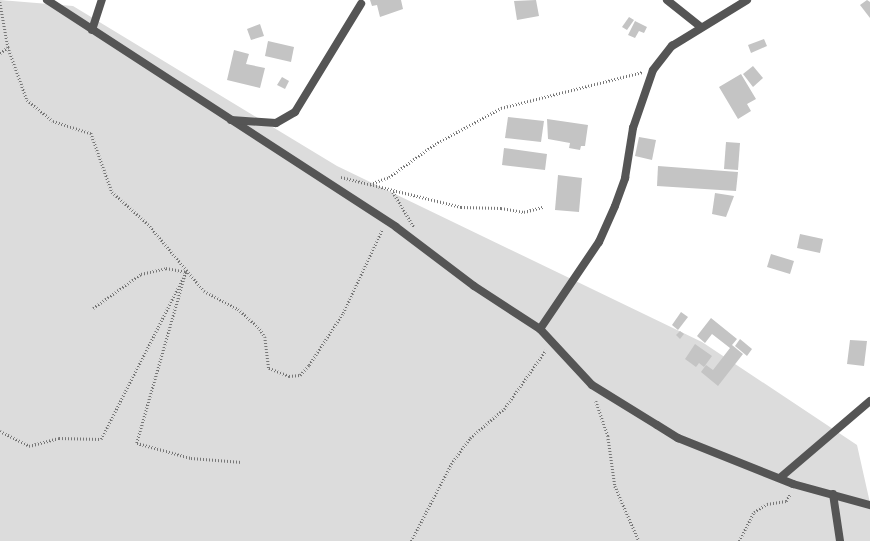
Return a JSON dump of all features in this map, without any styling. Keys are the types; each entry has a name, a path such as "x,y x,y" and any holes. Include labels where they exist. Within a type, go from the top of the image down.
{"street":[{"path":"47,0 386,221 474,286 540,329 592,385 678,438 781,477 794,484 870,505"},
{"path":"92,30 102,0"},
{"path":"667,0 701,27"},
{"path":"540,329 599,242 615,206 625,178 633,128 653,70 672,46 701,27 748,0"},
{"path":"230,120 276,123 295,112 360,4"},
{"path":"781,477 870,401"},
{"path":"833,494 840,541"}],"path":[{"path":"0,2 8,47 28,100 53,121 91,133 112,192 148,224 186,272 204,291 238,309 260,329 265,337 269,368 289,376 300,375 322,348 342,313 386,221"},
{"path":"0,53 8,47"},
{"path":"370,184 389,177 435,144 501,108 542,100 630,73 653,70"},
{"path":"337,176 461,207 501,208 524,212 543,207"},
{"path":"393,191 408,214 418,244"},
{"path":"92,308 141,274 166,268 186,272"},
{"path":"0,431 29,446 59,438 101,439 186,272"},
{"path":"186,272 137,443 191,458 242,462"},
{"path":"411,541 450,464 470,438 491,423 516,395 551,341"},
{"path":"592,385 608,436 617,494 639,541"},
{"path":"739,541 754,512 767,504 786,500 794,484"}],"shaded area":[{"path":"0,0 73,6 337,166 702,342 857,445 870,503 870,541 0,541"}],"building":[{"path":"370,0 401,0 403,9 380,17 377,5 372,6"},
{"path":"536,0 539,16 517,20 514,1"},
{"path":"867,0 870,2 870,18 860,5"},
{"path":"629,17 634,20 627,30 622,27"},
{"path":"635,21 647,27 644,33 639,31 635,38 628,35"},
{"path":"260,24 264,36 251,40 247,29"},
{"path":"764,39 767,46 751,53 748,45"},
{"path":"268,41 294,47 291,62 265,56"},
{"path":"234,50 249,54 246,64 265,68 260,88 227,80"},
{"path":"753,66 763,78 753,87 743,74"},
{"path":"741,74 756,99 747,104 751,111 738,119 719,87"},
{"path":"282,77 289,81 285,89 277,85"},
{"path":"508,117 544,121 541,142 505,138"},
{"path":"547,119 588,125 585,146 581,146 580,150 569,148 570,143 548,139"},
{"path":"639,137 656,140 652,160 635,156"},
{"path":"726,142 740,143 738,170 724,169"},
{"path":"504,148 547,154 545,170 502,165"},
{"path":"658,166 738,172 736,191 657,186"},
{"path":"558,175 582,178 579,212 555,210"},
{"path":"715,193 734,196 726,217 712,214"},
{"path":"800,234 823,239 820,253 797,248"},
{"path":"771,254 794,261 790,274 767,267"},
{"path":"681,312 688,317 678,330 672,325"},
{"path":"711,318 737,339 732,345 743,354 718,386 701,372 706,365 713,370 730,348 712,334 705,343 697,336"},
{"path":"680,331 684,334 680,339 676,335"},
{"path":"740,339 752,349 747,356 735,346"},
{"path":"850,340 867,341 864,366 847,364"},
{"path":"695,344 712,356 704,367 699,363 696,367 685,359"}]}
